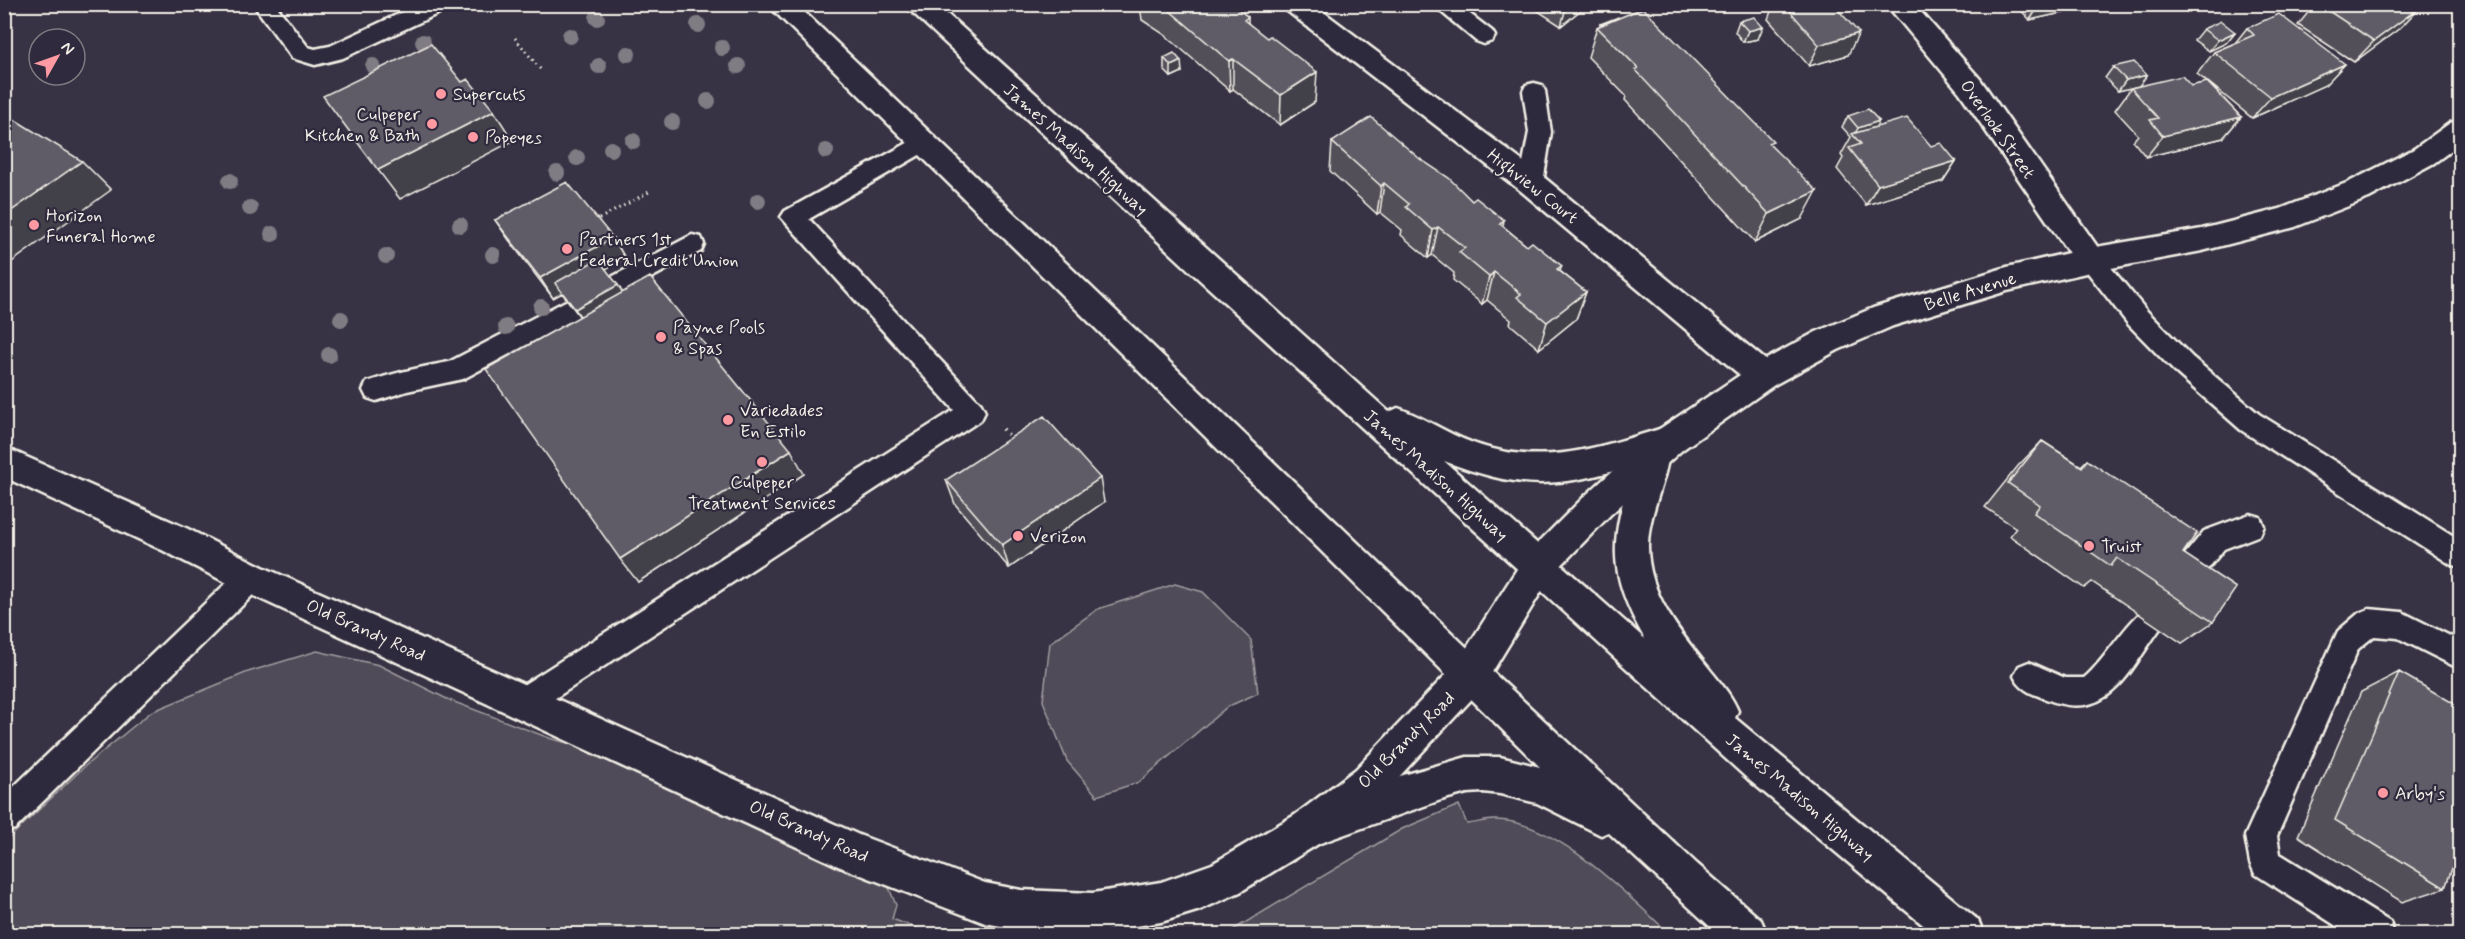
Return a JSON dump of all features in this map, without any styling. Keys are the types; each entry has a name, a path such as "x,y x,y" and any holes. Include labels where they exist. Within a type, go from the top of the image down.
{"street":[{"path":"780,4 1470,675 1683,878 1747,934"},
{"name":"James Madison Highway","path":"919,4 1342,391 1761,766 1964,934"},
{"name":"Highview Court","path":"1295,4 1531,183 1763,376"},
{"name":"Overlook Street","path":"1899,4 1970,86 2090,260"},
{"name":"Belle Avenue","path":"1538,566 1598,505 1662,448 1763,376 1827,341 1884,317 2007,279 2090,260 2202,240 2285,219 2360,190 2424,156 2460,130"},
{"path":"1342,391 1432,442 1472,458 1506,467 1551,470 1662,448"},
{"path":"1662,448 1635,517 1631,544 1636,589 1646,610 1761,766"},
{"name":"Old Brandy Road","path":"4,461 174,539 250,578 852,852 986,903 1021,910 1093,913 1161,902 1200,890 1226,878 1309,828 1369,782 1470,675 1538,566"},
{"path":"1309,828 1440,781 1468,775 1493,775 1555,791 1594,811 1683,878"}],"lane":[{"path":"263,4 300,53 315,57 335,53 440,4"},
{"path":"1442,4 1484,36"},
{"path":"1531,183 1540,132 1534,91"},
{"path":"523,702 972,412 793,217 922,143"},
{"path":"376,390 407,380 454,372 692,244"},
{"path":"2090,260 2137,318 2183,364 2250,422 2460,555"},
{"path":"2174,589 2214,540 2250,526"},
{"path":"4,818 250,578"},
{"path":"2029,676 2062,691 2084,693 2091,690 2105,678 2149,621"},
{"path":"2378,934 2266,863 2260,836 2348,640 2369,622 2402,625 2460,656"}],"path":[{"path":"515,38 541,70"},
{"path":"599,219 649,192"}],"shaded area":[{"path":"1175,584 1203,592 1251,640 1258,693 1227,707 1139,782 1097,796 1067,761 1043,701 1050,643 1098,609"},
{"path":"317,651 379,665 449,700 552,739 591,749 693,801 760,818 885,878 896,905 892,919 933,934 5,934 4,843 85,766 151,712 248,672"},
{"path":"1459,805 1467,824 1494,820 1517,823 1541,832 1565,846 1612,881 1670,934 1226,934 1402,829"}],"building":[{"path":"1162,4 1232,4 1248,17 1244,20 1267,38 1270,36 1317,72 1281,95 1233,59 1229,61"},
{"path":"1784,4 1833,4 1859,33 1819,45"},
{"path":"2318,4 2416,4 2420,7 2374,41"},
{"path":"1643,8 1773,141 1768,143 1817,191 1769,214 1635,70 1638,68 1597,27"},
{"path":"2279,14 2345,64 2271,97 2214,52 2254,35 2247,28"},
{"path":"1754,17 1763,27 1748,31 1739,21"},
{"path":"2221,21 2235,32 2218,40 2203,29"},
{"path":"431,44 462,82 468,79 494,111 378,170 323,96"},
{"path":"1174,53 1181,61 1171,66 1164,58"},
{"path":"2134,62 2147,75 2126,80 2113,67"},
{"path":"2182,76 2191,86 2207,82 2241,117 2163,136 2150,120 2158,118 2131,88"},
{"path":"1868,109 1879,121 1858,128 1848,116"},
{"path":"4,113 82,161 4,216"},
{"path":"1371,117 1420,159 1449,178 1472,201 1476,198 1504,220 1500,224 1527,246 1532,242 1562,266 1557,269 1586,292 1547,322 1517,297 1521,294 1494,272 1489,277 1459,252 1465,248 1438,227 1433,230 1406,207 1409,204 1384,183 1381,186 1332,142"},
{"path":"1907,118 1931,146 1941,143 1956,161 1878,185 1849,148 1861,144 1852,134"},
{"name":"Partners 1st Federal Credit Union","path":"567,182 613,238 540,278 495,220"},
{"path":"598,259 618,285 575,309 555,283"},
{"path":"650,277 791,450 620,559 486,369"},
{"name":"Verizon","path":"1044,416 1100,478 1002,545 946,480"},
{"path":"2042,441 2082,467 2087,460 2197,533 2183,553 2236,588 2213,622 2117,558 2111,566 2034,513 2040,505 2008,483"},
{"path":"2399,672 2460,707 2460,846 2445,888 2335,820"}],"place":[{"name":"Supercuts","path":"441,94"},
{"name":"Culpeper Kitchen & Bath","path":"432,124"},
{"name":"Popeyes","path":"473,137"},
{"name":"Horizon Funeral Home","path":"34,225"},
{"name":"Partners 1st Federal Credit Union","path":"567,249"},
{"name":"Payne Pools & Spas","path":"661,337"},
{"name":"Variedades En Estilo","path":"728,420"},
{"name":"Culpeper Treatment Services","path":"762,462"},
{"name":"Verizon","path":"1018,536"},
{"name":"Truist","path":"2089,546"},
{"name":"Arby's","path":"2383,793"}]}
